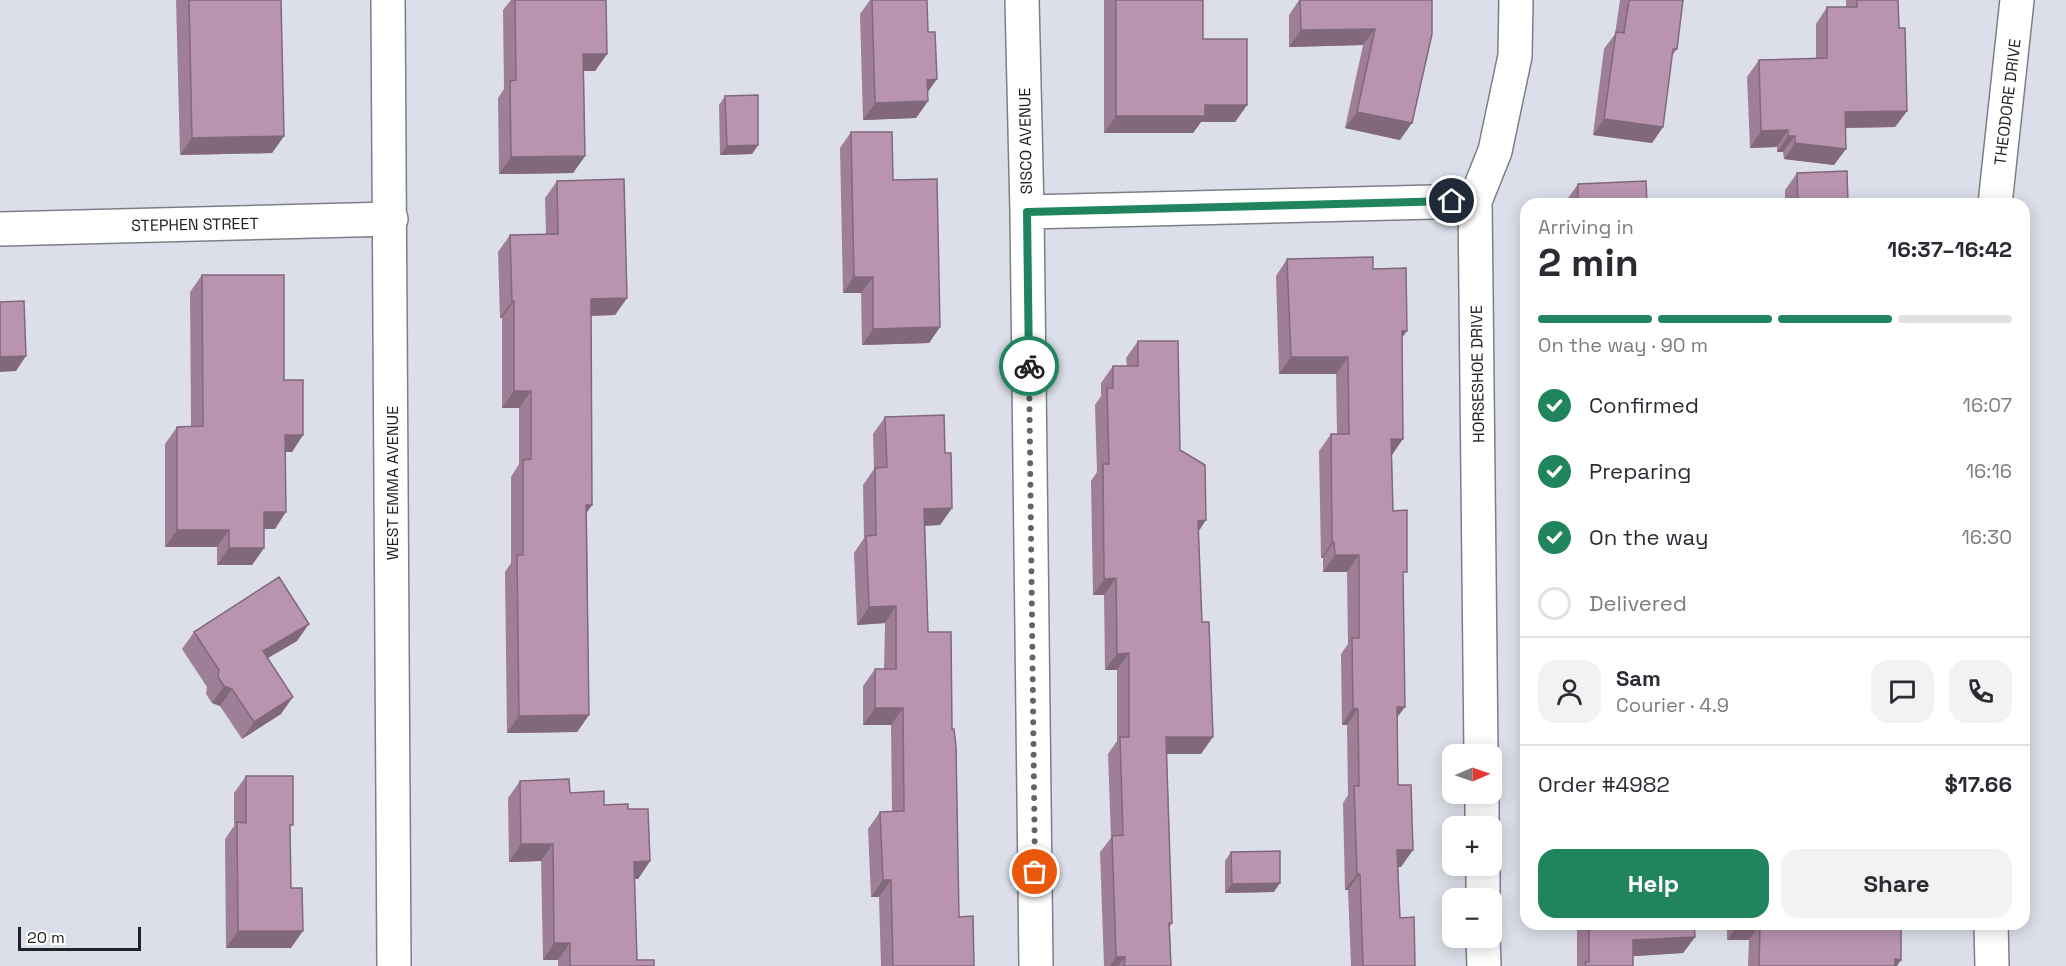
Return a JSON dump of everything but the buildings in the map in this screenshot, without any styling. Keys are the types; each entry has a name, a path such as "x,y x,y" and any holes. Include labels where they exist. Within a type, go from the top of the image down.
{"street":[{"name":"WEST EMMA AVENUE","path":"388,0 394,966"},
{"name":"SISCO AVENUE","path":"1022,0 1027,212 1036,966"},
{"name":"HORSESHOE DRIVE","path":"1481,744 1475,201 1495,151 1515,56 1516,0"},
{"name":"THEODORE DRIVE","path":"1996,198 2018,0"},
{"path":"1027,212 1475,201"},
{"name":"STEPHEN STREET","path":"0,229 391,219"},
{"path":"1991,930 1992,966"},
{"path":"1483,948 1484,966"}],"way so far":[{"path":"1029,366 1035,872"}],"route":[{"path":"1029,366 1027,212 1452,201"}]}
